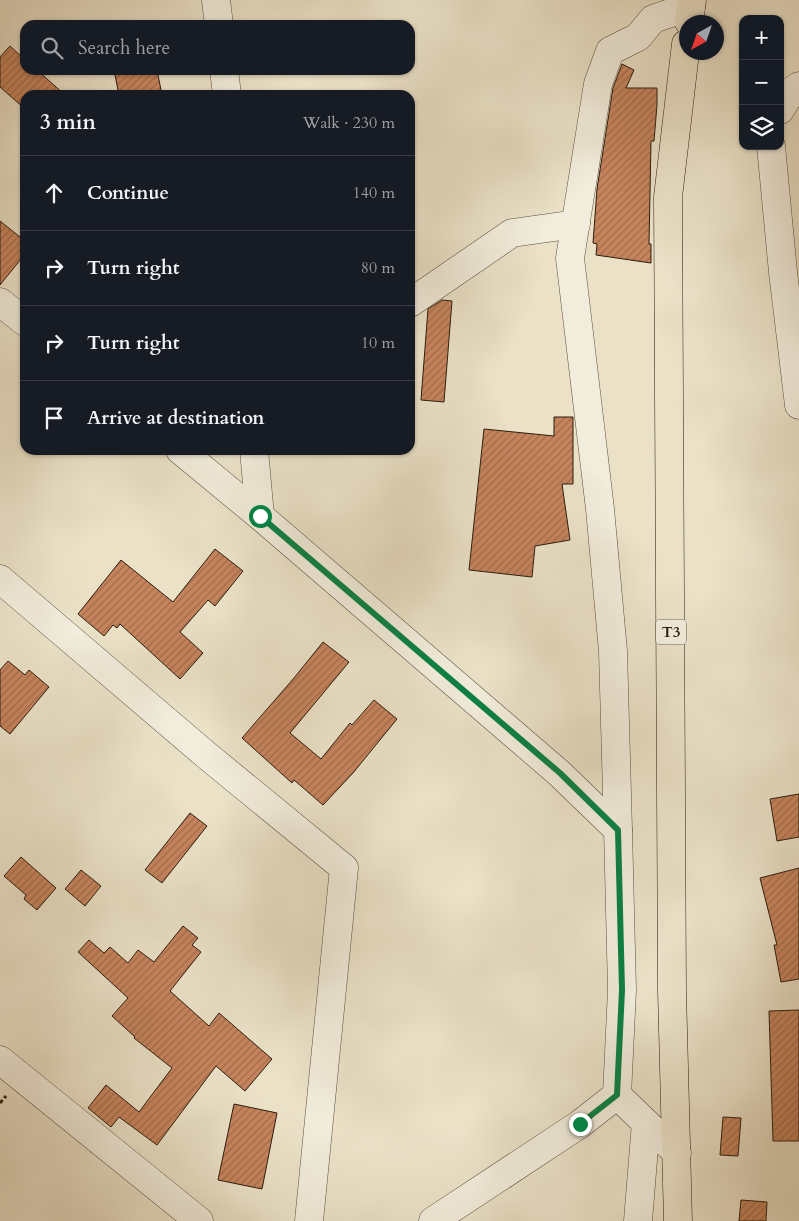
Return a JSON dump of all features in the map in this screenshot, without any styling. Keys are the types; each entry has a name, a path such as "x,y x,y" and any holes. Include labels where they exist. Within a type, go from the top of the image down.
{"highway":[{"name":"T3","path":"678,1221 672,991 668,198 684,60"}],"street":[{"path":"216,0 218,20"},
{"path":"677,1153 617,1095 622,990 613,651 600,509 570,258 598,84 610,51 638,37 659,9 691,10"},
{"path":"225,75 226,90"},
{"path":"783,105 792,91 799,86"},
{"path":"770,150 799,405"},
{"path":"415,300 512,233 576,224"},
{"path":"0,302 20,318"},
{"path":"186,455 560,773 618,830"},
{"path":"254,455 260,516"},
{"path":"0,579 205,754 344,868 309,1221"},
{"path":"0,1060 199,1221"},
{"path":"433,1221 580,1124 617,1095"},
{"path":"638,1221 646,1123"}],"building":[{"path":"10,46 20,55 20,75 43,75 59,90 20,90 20,105 0,87 0,57"},
{"path":"622,64 634,70 626,88 657,88 654,141 651,141 649,244 651,244 651,263 596,255 597,244 593,243 597,189 613,88"},
{"path":"115,75 158,75 161,90 118,90"},
{"path":"0,221 20,237 20,260 0,285"},
{"path":"442,300 452,301 444,402 421,400 428,309"},
{"path":"554,417 573,417 573,484 562,484 570,540 535,546 532,577 469,570 484,429 554,436"},
{"path":"215,549 243,571 215,606 208,600 180,632 203,653 180,679 120,624 117,628 113,625 104,636 78,614 121,560 173,602"},
{"path":"323,642 349,662 290,733 321,759 350,723 352,725 374,700 397,719 353,773 323,805 294,780 292,783 242,738"},
{"path":"8,661 25,675 29,670 49,687 10,734 0,726 0,670"},
{"path":"799,794 799,837 777,841 770,799"},
{"path":"190,813 207,826 162,883 145,870"},
{"path":"21,857 56,888 37,910 24,899 26,895 4,876"},
{"path":"799,868 799,979 781,982 774,945 777,945 760,878"},
{"path":"81,870 101,886 85,906 65,889"},
{"path":"183,926 198,938 192,945 201,952 170,991 209,1026 219,1013 272,1059 245,1091 216,1066 157,1145 119,1117 111,1127 88,1108 106,1085 139,1112 172,1068 134,1038 112,1016 128,998 78,952 89,940 104,953 110,947 128,963 138,950 154,962"},
{"path":"799,1010 799,1141 773,1141 769,1011"},
{"path":"234,1104 277,1113 262,1189 218,1180"},
{"path":"723,1117 741,1118 738,1156 720,1155"},
{"path":"741,1200 767,1202 766,1221 739,1221"}],"route":[{"path":"260,516 560,773 618,830 622,990 617,1095 580,1124"}]}
